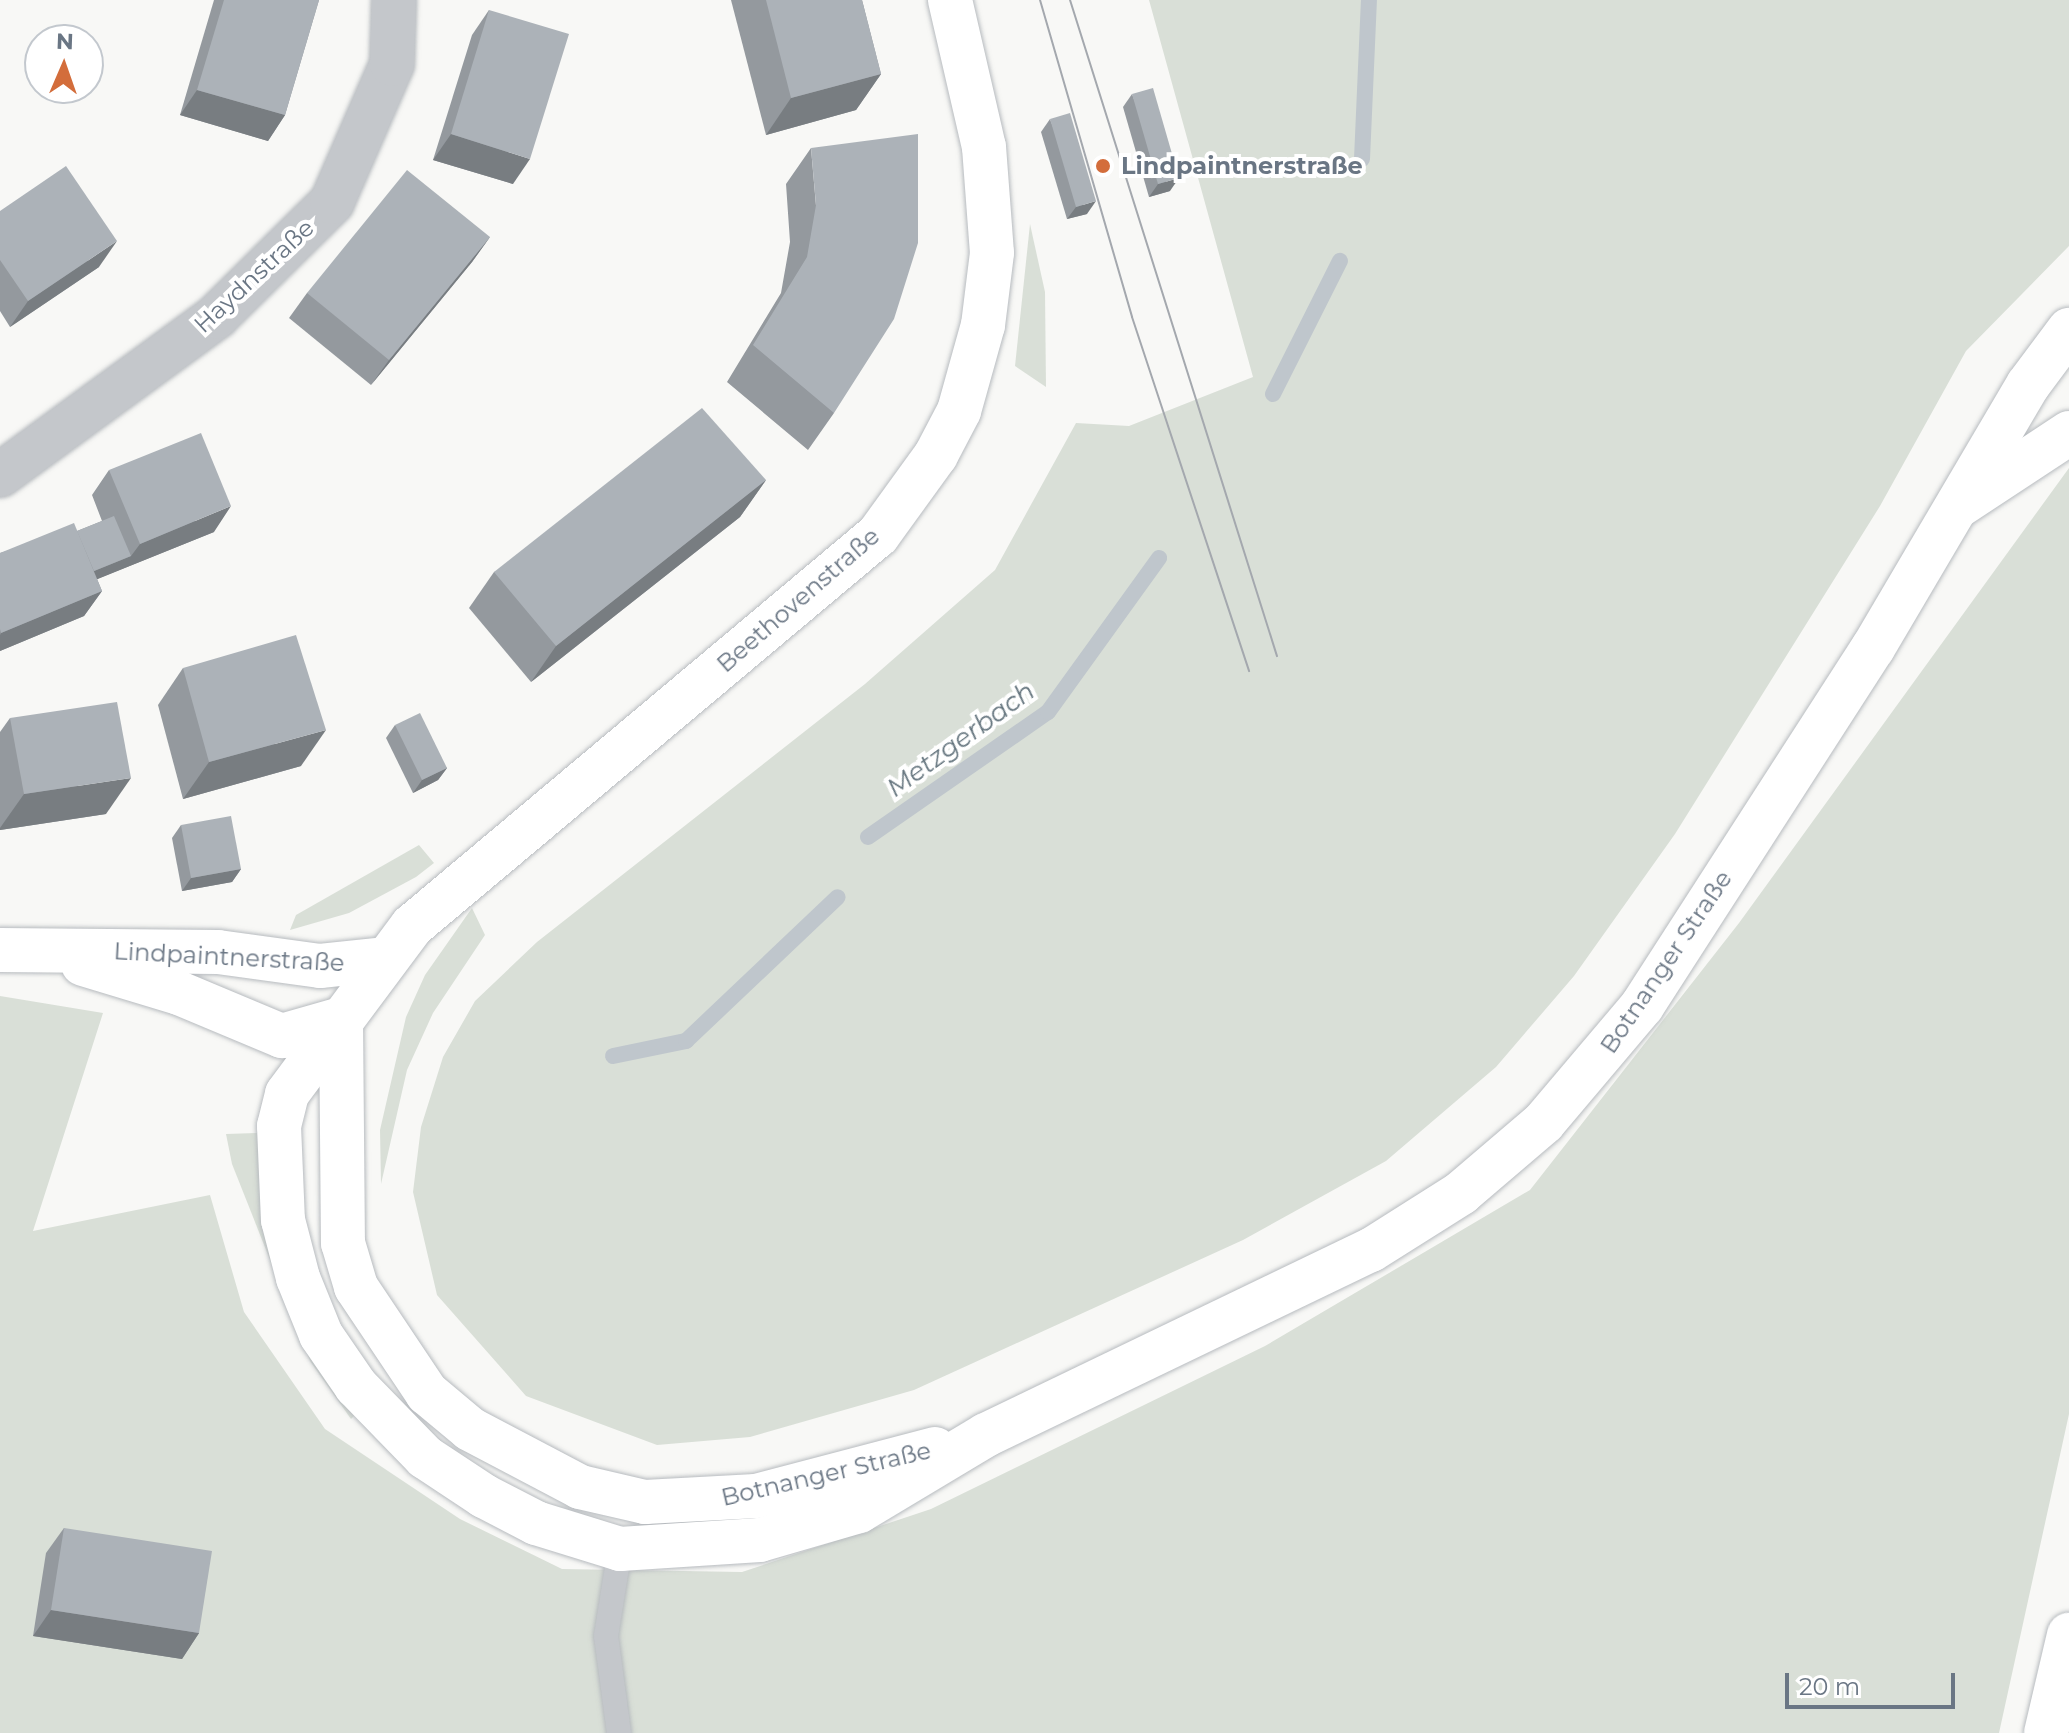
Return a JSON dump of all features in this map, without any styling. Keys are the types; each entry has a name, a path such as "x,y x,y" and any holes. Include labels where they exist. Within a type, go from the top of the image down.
{"main road":[{"name":"Beethovenstraße","path":"341,1019 385,959 454,886 878,535 936,455 959,411 983,325 992,253 984,147 950,0"},
{"name":"Botnanger Straße","path":"341,1019 293,1087 279,1126 283,1220 321,1335 356,1386 425,1457 484,1496 536,1523 620,1549 760,1540 859,1511 986,1435 1371,1250 1461,1193 1544,1122 1642,1006 1873,648 1951,511 2069,330"},
{"path":"1951,511 2069,433"},
{"name":"Lindpaintnerstraße","path":"12,951 146,948 320,966 385,959"},
{"name":"Lindpaintnerstraße","path":"12,951 118,972 282,1036"},
{"name":"Botnanger Straße","path":"341,1019 343,1243 356,1287 427,1393 470,1429 580,1487 645,1502 700,1503 756,1496 986,1435"},
{"path":"293,1087 292,1053 282,1036 341,1019"},
{"path":"2046,1733 2069,1635"}],"street":[{"name":"Haydnstraße","path":"0,475 217,316 332,202 392,64 394,0"}],"lane":[{"path":"619,1733 606,1636 620,1549"}],"shaded area":[{"path":"1149,0 2069,0 2069,246 1966,351 1880,506 1675,834 1574,976 1496,1067 1386,1161 1243,1240 914,1390 750,1437 657,1445 526,1396 437,1295 413,1192 421,1127 443,1057 475,1001 537,942 865,684 995,570 1076,423 1129,426 1253,377"},
{"path":"1030,224 1045,292 1046,387 1015,366"},
{"path":"2069,468 2069,1414 1999,1733 0,1733 0,996 103,1013 33,1231 210,1195 244,1312 325,1429 460,1519 562,1569 742,1572 931,1509 1265,1346 1530,1190 1739,923"},
{"path":"419,845 434,863 416,877 349,913 290,930 296,915"},
{"path":"472,908 485,935 433,1013 407,1070 381,1184 380,1130 406,1017 425,975"},
{"path":"257,1133 358,1412 351,1419 310,1361 232,1164 226,1134"}],"building":[{"path":"224,0 319,0 285,115 197,90"},
{"path":"766,0 862,0 881,74 791,98"},
{"path":"489,10 569,34 530,159 451,134"},
{"path":"1153,88 1179,178 1158,184 1132,94"},
{"path":"1070,113 1096,201 1076,207 1050,119"},
{"path":"918,134 918,243 894,319 834,413 753,345 807,257 816,205 811,148"},
{"path":"66,166 117,241 28,301 0,260 0,211"},
{"path":"407,170 490,237 389,360 307,293"},
{"path":"702,408 766,480 556,646 494,572"},
{"path":"201,433 231,506 140,544 109,470"},
{"path":"114,516 131,556 94,571 77,531"},
{"path":"74,523 102,591 1,633 0,553"},
{"path":"296,635 326,730 209,762 183,668"},
{"path":"117,702 131,778 24,794 10,718"},
{"path":"420,713 447,768 422,780 395,725"},
{"path":"231,816 241,869 191,878 181,825"},
{"path":"64,1528 212,1551 199,1633 51,1610"}],"waterway":[{"name":"Metzgerbach","path":"1362,159 1369,0"},
{"name":"Metzgerbach","path":"1273,394 1340,261"},
{"name":"Metzgerbach","path":"868,837 1048,712 1159,558"},
{"name":"Metzgerbach","path":"613,1056 686,1041 838,897"}],"tram line":[{"path":"1040,0 1132,317 1249,671"},
{"path":"1070,0 1277,656"}],"place":[{"name":"Lindpaintnerstraße","path":"1103,166"}]}
